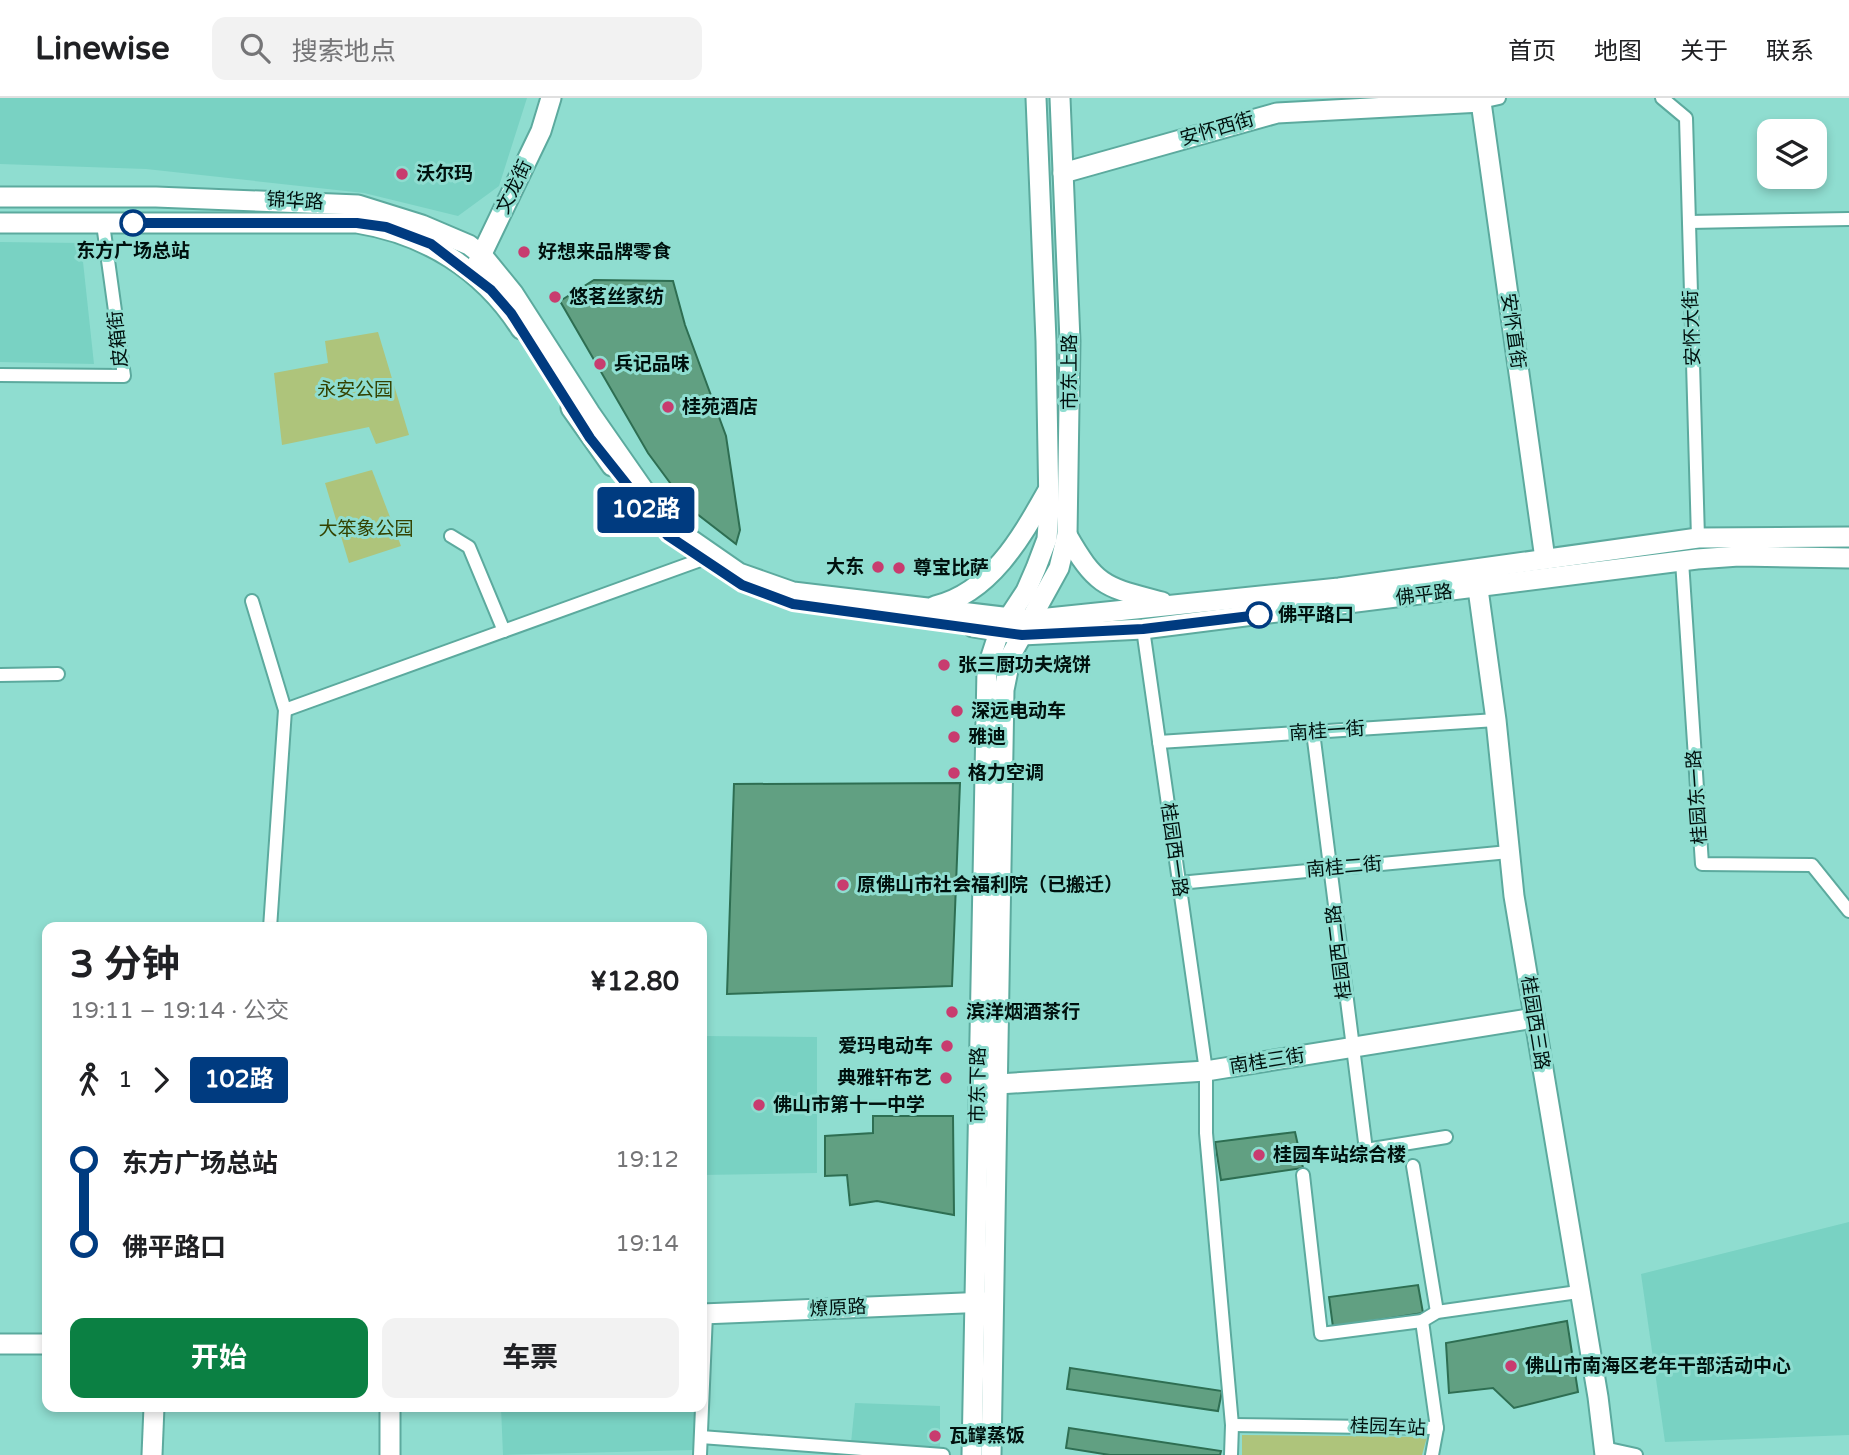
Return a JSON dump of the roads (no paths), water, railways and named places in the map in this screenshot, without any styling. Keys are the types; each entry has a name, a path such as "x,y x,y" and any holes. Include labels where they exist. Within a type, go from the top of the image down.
{"main road":[{"name":"文龙街","path":"473,275 541,131 551,98"},
{"name":"市东上路","path":"1002,626 1026,591 1047,539 1046,341 1036,98"},
{"name":"市东上路","path":"1026,628 1059,568 1067,535 1070,341 1060,98"},
{"name":"安怀西街","path":"1063,173 1277,113 1490,100"},
{"name":"安怀直街","path":"1490,100 1545,559"},
{"name":"锦华路","path":"0,197 156,197 358,205 422,225 469,245 482,255 513,293 643,489 677,530 738,573 793,592 919,609 1002,626"},
{"name":"锦华路","path":"0,223 357,223 413,236 431,244 473,275 511,313 590,438 667,535 742,585 793,604 1002,626"},
{"path":"919,609 957,601 984,579 1009,555 1047,491"},
{"path":"1067,535 1084,565 1096,579 1111,588 1173,605"},
{"name":"佛平路","path":"1026,628 1173,605 1339,588 1698,537 1849,537"},
{"name":"佛平路","path":"1002,626 1143,629 1478,589 1682,561 1739,556 1849,558"},
{"name":"桂园西三路","path":"1478,589 1510,852 1534,1018 1605,1452"},
{"name":"市东下路","path":"990,1455 984,1302 986,688 987,669 1002,626"},
{"name":"市东下路","path":"972,1455 998,1084 1004,690 1009,662 1026,628"},
{"name":"南桂三街","path":"998,1084 1206,1071 1534,1018"},
{"name":"燎原路","path":"707,1314 984,1302"},
{"path":"0,1344 42,1344"},
{"path":"152,1455 154,1412"},
{"path":"390,1412 390,1455"}],"street":[{"name":"安怀大街","path":"1662,98 1686,118 1698,537"},
{"path":"1689,222 1849,219"},
{"name":"皮箱街","path":"0,375 124,376 103,224"},
{"path":"451,536 469,547 504,631"},
{"path":"285,710 703,559"},
{"name":"桂园东一路","path":"1682,561 1702,864 1812,865 1849,911"},
{"path":"252,601 285,710 270,922"},
{"name":"桂园西一路","path":"1143,629 1206,1071 1206,1132 1232,1425 1231,1455"},
{"path":"0,676 58,674"},
{"name":"南桂一街","path":"1159,742 1496,720"},
{"name":"桂园西二路","path":"1313,732 1366,1150 1446,1138"},
{"name":"南桂二街","path":"1179,883 1510,852"},
{"path":"1413,1166 1437,1312"},
{"path":"1303,1175 1321,1334 1422,1321 1437,1312 1578,1292"},
{"path":"1422,1321 1437,1428 1432,1455"},
{"path":"700,1455 702,1412"},
{"name":"桂园车站","path":"1232,1425 1437,1428"},
{"path":"701,1437 943,1455"},
{"path":"1605,1452 1636,1455"}],"place":[{"name":"沃尔玛","path":"402,174"},
{"name":"东方广场总站","path":"133,223"},
{"name":"好想来品牌零食","path":"524,252"},
{"name":"悠茗丝家纺","path":"555,297"},
{"name":"兵记品味","path":"600,364"},
{"name":"桂苑酒店","path":"668,407"},
{"name":"大东","path":"878,567"},
{"name":"尊宝比萨","path":"899,568"},
{"name":"佛平路口","path":"1259,615"},
{"name":"张三厨功夫烧饼","path":"944,665"},
{"name":"深远电动车","path":"957,711"},
{"name":"雅迪","path":"954,737"},
{"name":"格力空调","path":"954,773"},
{"name":"原佛山市社会福利院（已搬迁）","path":"843,885"},
{"name":"滨洋烟酒茶行","path":"952,1012"},
{"name":"爱玛电动车","path":"947,1046"},
{"name":"典雅轩布艺","path":"946,1078"},
{"name":"佛山市第十一中学","path":"759,1105"},
{"name":"桂园车站综合楼","path":"1259,1155"},
{"name":"佛山市南海区老年干部活动中心","path":"1511,1366"},
{"name":"瓦罉蒸饭","path":"935,1436"}],"park label":[{"name":"永安公园","path":"355,390"},
{"name":"大笨象公园","path":"366,529"}]}
